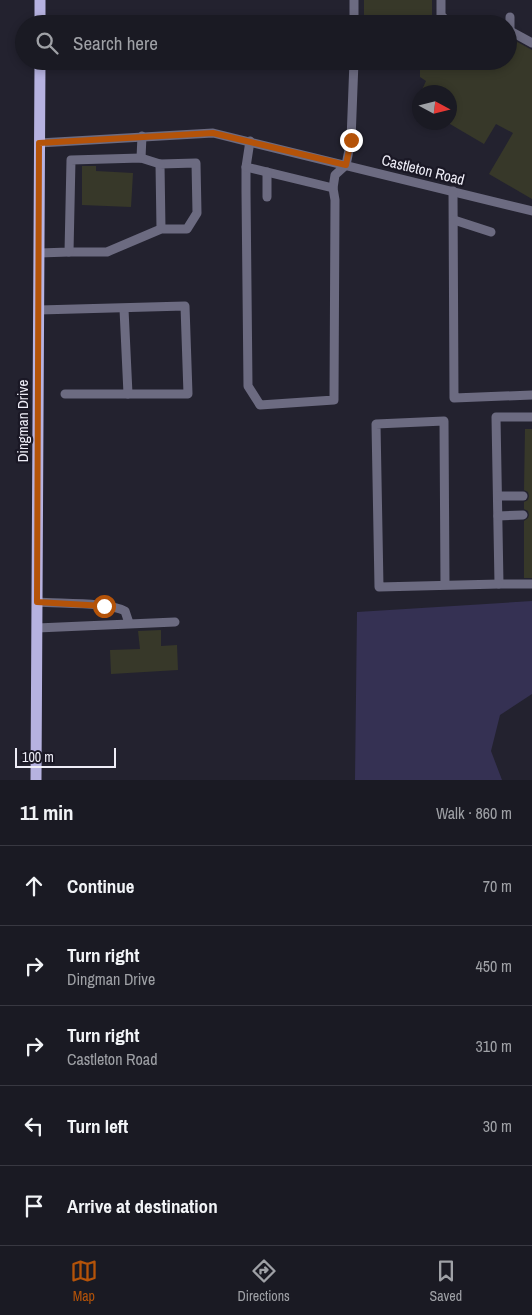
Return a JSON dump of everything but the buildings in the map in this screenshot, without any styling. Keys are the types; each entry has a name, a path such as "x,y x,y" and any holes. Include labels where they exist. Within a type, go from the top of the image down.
{"main road":[{"path":"40,0 40,15"},
{"name":"Dingman Drive","path":"36,780 40,70"}],"street":[{"path":"354,0 354,15"},
{"path":"441,0 442,15"},
{"path":"517,36 532,43"},
{"path":"250,141 246,167 248,386 260,405 334,400 335,200 333,188 336,175 346,165 351,140 354,70"},
{"name":"Castleton Road","path":"39,143 202,132 225,135 532,212"},
{"path":"142,136 142,158"},
{"path":"39,253 107,252 161,229 187,229 197,213 196,163 160,164 142,158 71,160 69,252"},
{"path":"160,164 161,229"},
{"path":"246,167 333,188"},
{"path":"267,172 267,197"},
{"path":"453,191 454,398 532,395"},
{"path":"454,220 491,232"},
{"path":"38,310 185,306 188,394 65,394"},
{"path":"124,309 128,394"},
{"path":"499,584 496,417 532,416"},
{"path":"445,586 444,421 376,424 379,586 445,586 532,584"},
{"path":"498,496 523,496"},
{"path":"498,516 522,515"},
{"path":"37,602 117,607 125,611 129,623"},
{"path":"37,628 175,622"}],"shaded area":[{"path":"532,601 532,694 500,715 491,751 502,780 355,780 357,612"}],"route":[{"path":"104,606 37,602 39,143 202,132 225,135 346,165 351,140"}]}
